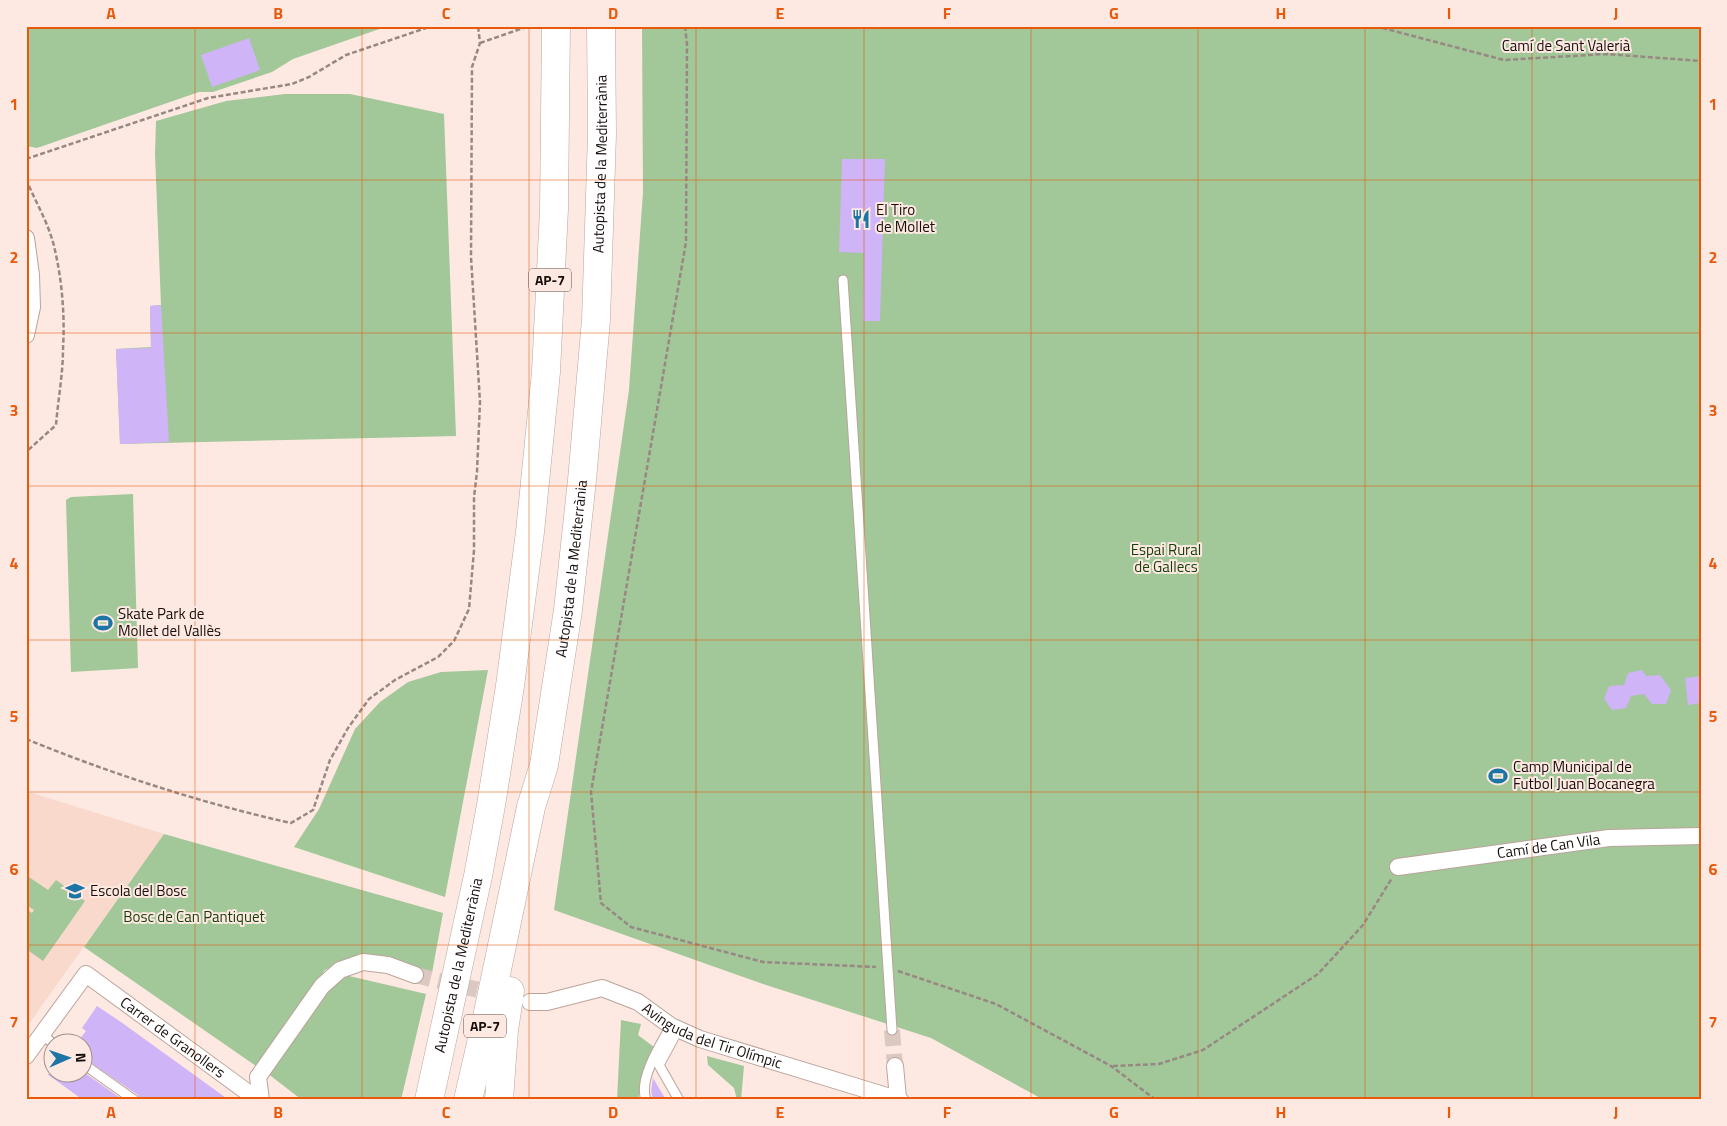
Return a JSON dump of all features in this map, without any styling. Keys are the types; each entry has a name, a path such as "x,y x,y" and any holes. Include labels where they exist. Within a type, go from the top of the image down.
{"highway":[{"name":"Autopista de la Mediterrània","path":"429,1100 478,876 521,604 545,382 554,209 556,26"},
{"name":"Autopista de la Mediterrània","path":"468,1100 508,952 521,888 531,807 544,765 568,610 596,320 602,134 602,26"},
{"path":"499,1100 508,952"},
{"path":"417,1100 436,1024 456,980"}],"street":[{"path":"26,238 31,276 32,307 26,335"},
{"name":"Camí de Can Vila","path":"1398,867 1608,838 1701,836"},
{"path":"260,1100 258,1077 322,986 340,970 363,962 388,965 415,975"},
{"name":"Carrer de Granollers","path":"51,1034 86,974 260,1100"},
{"name":"Avinguda del Tir Olímpic","path":"530,1002 546,1002 602,988 638,1002 674,1028 700,1039 899,1099 895,1066"},
{"path":"26,1056 42,1044"}],"lane":[{"path":"842,280 892,1030"},
{"path":"646,1100 644,1096 646,1080 652,1062 674,1028"},
{"path":"674,1028 659,1065 679,1100"},
{"path":"92,1070 134,1100"}],"path":[{"path":"26,159 208,98 292,84 309,77 346,55 432,26"},
{"path":"26,739 111,772 250,814 291,823 313,810 330,760 348,728 369,699 395,680 438,658 454,641 469,609 474,550 474,497 480,402 471,257 472,67 480,43 478,26"},
{"path":"480,43 530,26"},
{"path":"685,26 687,45 686,242 591,792 601,903 631,927 764,962 887,967 996,1004 1111,1066 1156,1100"},
{"name":"Camí de Sant Valerià","path":"1375,26 1504,60 1606,54 1701,61"},
{"path":"26,179 54,246 61,291 64,330 64,351 56,426 26,452"},
{"path":"1111,1066 1159,1064 1203,1050 1318,974 1364,925 1398,867"}],"shaded area":[{"name":"Escola del Bosc","path":"26,791 164,834 26,1028"}],"green space":[{"path":"26,26 388,26 293,59 272,72 213,92 199,92 37,148 26,146"},
{"name":"Espai Rural de Gallecs","path":"642,26 1701,26 1701,1100 1044,1100 931,1038 763,984 554,910 629,390 643,192"},
{"path":"285,94 350,94 444,114 456,436 120,444 116,349 151,347 150,306 161,305 155,154 156,121 226,101"},
{"name":"Skate Park de Mollet del Vallès","path":"133,494 138,668 71,672 66,500 71,497"},
{"path":"488,670 445,897 294,847 319,809 355,729 380,702 408,682 441,672"},
{"name":"Bosc de Can Pantiquet","path":"164,834 443,913 432,973 353,957 325,970 256,1066 84,947"},
{"path":"26,875 48,890 56,880 85,901 43,961 26,949 26,909 32,913 34,910 26,905"},
{"path":"345,975 426,994 401,1100 302,1100 267,1073 334,982"},
{"path":"621,1020 641,1024 638,1035 654,1047 645,1064 638,1100 617,1100"},
{"path":"707,1056 744,1066 741,1100 737,1100 734,1088 708,1065"}],"building":[{"path":"249,38 260,70 212,87 201,55"},
{"name":"El Tiro de Mollet","path":"842,159 885,159 880,321 863,321 864,253 839,252"},
{"path":"161,305 169,442 120,444 116,349 151,348 150,306"},
{"path":"1642,670 1646,676 1660,675 1671,690 1666,704 1652,704 1644,694 1631,696 1626,708 1612,710 1604,699 1609,686 1624,685 1628,673"},
{"path":"1701,676 1701,703 1688,705 1685,678"},
{"path":"97,1006 229,1100 140,1100 138,1095 92,1064 92,1034 84,1034 86,1031 82,1028"},
{"path":"92,1078 123,1100 83,1100 61,1084 92,1084"},
{"path":"653,1078 666,1100 653,1100 651,1091"}],"tunnel":[{"path":"415,975 500,995"},
{"path":"892,1030 895,1066"}],"place":[{"name":"El Tiro de Mollet","path":"861,219"},
{"name":"Skate Park de Mollet del Vallès","path":"103,623"},
{"name":"Camp Municipal de Futbol Juan Bocanegra","path":"1498,776"},
{"name":"Escola del Bosc","path":"75,891"}]}
